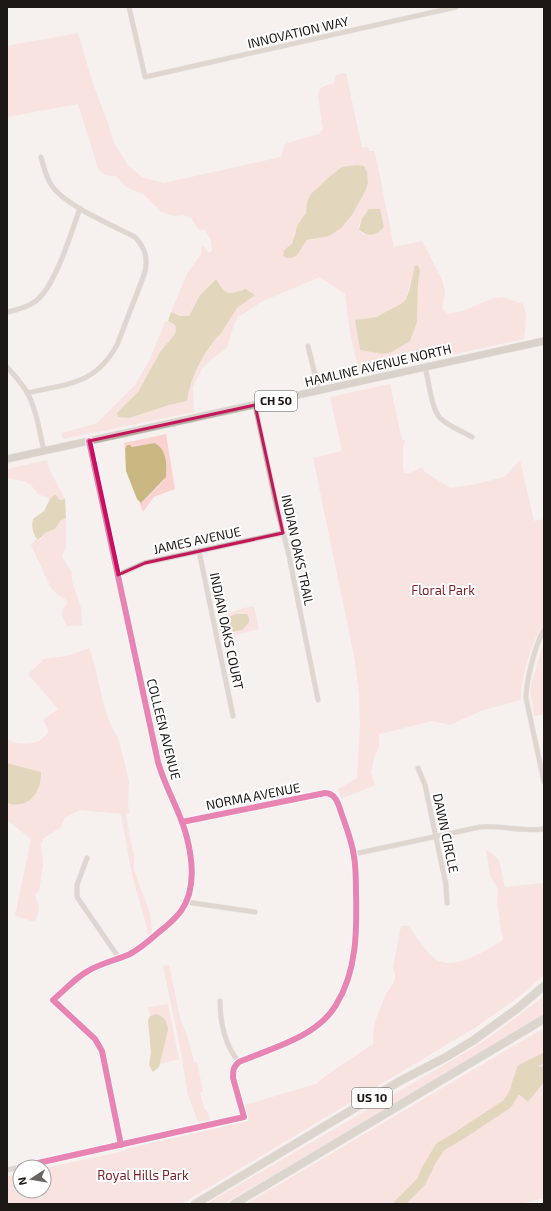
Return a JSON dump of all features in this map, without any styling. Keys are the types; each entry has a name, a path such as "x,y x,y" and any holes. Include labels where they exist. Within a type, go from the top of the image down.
{"highway":[{"name":"US 10","path":"195,1204 394,1085 468,1044 518,1008 544,986"},
{"name":"US 10","path":"234,1204 544,1019"}],"main road":[{"name":"HAMLINE AVENUE NORTH","path":"7,459 544,341"}],"street":[{"name":"INNOVATION WAY","path":"129,7 145,78 456,7"},
{"path":"27,393 73,383 88,377 107,362 117,345 146,269 147,262 145,250 134,237 66,201 52,186 47,178 41,157"},
{"path":"7,312 19,309 35,301 47,290 55,274 80,208"},
{"path":"308,346 318,391"},
{"path":"7,366 32,401 44,451"},
{"path":"426,367 434,406 440,417 445,422 472,436"},
{"name":"INDIAN OAKS TRAIL","path":"255,405 295,583 318,700"},
{"name":"COLLEEN AVENUE","path":"89,441 158,762 163,780 182,822 188,840 192,873 190,891 181,912 164,928 139,949 88,970 53,1000 95,1039 102,1051 121,1145"},
{"name":"JAMES AVENUE","path":"118,575 145,563 283,532"},
{"name":"INDIAN OAKS COURT","path":"199,551 233,716"},
{"path":"544,630 538,643 526,690 526,698 544,782"},
{"name":"DAWN CIRCLE","path":"418,768 425,785 446,885 447,903"},
{"name":"NORMA AVENUE","path":"182,822 329,793 333,795 338,803 354,854"},
{"path":"52,1160 244,1117 233,1078 235,1066 239,1062 313,1030 322,1023 336,1005 346,983 355,950 357,927 354,854 489,826 530,830 544,829"},
{"path":"87,858 77,885 77,897 119,958"},
{"path":"186,902 255,912"},
{"path":"220,1001 220,1015 230,1049 239,1062"}],"highlighted area":[{"path":"255,405 283,533 145,563 118,575 89,441"}],"green space":[{"path":"78,33 92,81 114,143 128,165 142,177 164,183 281,157 284,146 287,143 319,134 323,129 318,95 320,89 334,83 336,75 346,73 362,148 368,147 369,151 374,151 394,247 422,241 442,279 445,292 442,308 448,314 462,311 494,298 503,297 523,304 526,317 524,339 360,375 350,334 345,294 320,277 263,301 238,317 227,348 213,358 202,369 193,387 194,412 63,439 62,433 97,423 134,386 149,361 165,322 168,321 175,325 175,334 160,352 138,392 130,400 169,405 187,401 191,383 207,351 220,335 237,308 243,304 243,289 233,293 226,292 215,279 200,295 189,316 180,316 171,312 187,274 201,254 202,246 204,246 209,253 212,250 211,240 205,230 199,230 191,218 183,215 174,216 160,211 143,194 126,187 116,176 104,174 98,168 78,104 7,117 7,46","holes":["342,167 367,172 368,182 366,190 352,215 321,238 305,241 298,254 289,257 283,256 283,253 292,245 295,231 306,213 317,188","366,212 381,214 384,227 375,234 363,234 358,227","413,268 418,284 417,322 390,353 360,350 355,320 383,314 402,303 407,296"]},
{"name":"Floral Park","path":"390,384 401,436 405,442 403,446 403,470 405,473 409,473 422,467 425,472 450,488 472,485 504,477 520,460 534,521 544,519 544,625 535,639 531,649 524,672 521,700 483,710 450,725 433,721 379,734 379,747 374,758 371,772 375,785 341,799 338,789 357,778 360,725 359,694 354,656 313,458 342,451 330,397"},
{"path":"166,434 175,489 154,497 143,512 139,502 141,503 164,480 166,472 164,452 154,443 132,447 127,445 125,449 124,443"},
{"path":"47,460 52,475 65,499 60,500 58,497 52,497 50,499 38,494 31,485 23,481 7,478 7,469"},
{"path":"66,518 66,547 62,556 72,573 72,581 81,608 82,625 67,626 62,615 62,610 68,602 51,588 31,545 36,539 40,540 45,533 55,529 60,521"},
{"path":"254,606 259,629 221,639 217,618 240,609","holes":["240,614 249,618 249,623 240,631 228,633 225,628 227,617"]},
{"path":"544,640 544,714 534,716 530,689"},
{"path":"89,648 104,706 112,727 118,737 129,781 128,807 130,813 126,814 134,855 134,870 150,913 152,932 149,935 132,875 121,814 80,810 65,818 60,828 44,838 41,844 43,865 39,891 35,895 39,908 35,922 15,916 31,839 7,820 7,803 11,804 39,787 41,772 7,763 7,739 13,742 25,744 40,740 49,732 43,720 58,709 28,674 44,659 67,656"},
{"name":"Royal Hills Park","path":"486,849 499,860 505,887 544,883 544,975 516,999 476,1027 181,1204 7,1204 7,1177 12,1176 12,1199 52,1199 52,1166 116,1153 130,1148 249,1121 245,1105 316,1084 328,1074 373,1044 375,1022 385,996 395,980 393,967 401,926 409,926 427,951 441,962 460,962 479,954 503,940 497,899 498,888 490,875"},
{"path":"169,965 180,1018 188,1038 194,1062 197,1062 203,1091 200,1093 204,1108 208,1113 210,1120 198,1122 188,1095 180,1047 163,966"},
{"path":"544,996 544,1015 224,1204 206,1204 473,1048 497,1032"},
{"path":"168,1004 179,1059 159,1064 168,1030 152,1015 150,1016 148,1007"},
{"path":"544,1028 544,1066 519,1069 514,1077 517,1095 529,1099 544,1082 544,1198 520,1204 246,1204"}],"shaded area":[{"path":"357,165 364,166 367,172 368,182 366,190 352,215 341,228 329,236 307,240 298,254 292,258 283,256 284,250 292,244 298,224 306,213 307,202 311,194 342,167"},
{"path":"369,209 380,209 384,227 372,235 365,234 359,229 362,218"},
{"path":"415,265 418,266 420,270 417,322 410,341 390,353 383,354 360,350 355,320 376,317 401,304 406,299 409,291"},
{"path":"216,279 226,292 232,293 246,289 255,295 237,308 220,335 207,351 194,375 187,401 169,405 129,418 118,417 117,413 138,392 160,352 175,334 175,325 168,321 171,312 180,316 189,316 200,295"},
{"path":"154,443 162,449 164,453 166,462 166,477 141,503 137,499 126,471 125,449 127,445 132,447"},
{"path":"56,495 60,500 65,499 66,518 60,521 55,529 45,533 38,540 33,530 33,519 44,511 50,499"},
{"path":"235,614 247,614 249,623 242,630 228,633 225,627 225,622 229,617"},
{"path":"7,763 41,772 39,786 32,798 27,802 21,804 7,803"},
{"path":"156,1014 165,1020 168,1030 159,1067 153,1072 149,1065 151,1053 148,1020 150,1016"},
{"path":"544,1066 544,1082 528,1102 521,1096 512,1092 512,1083 519,1069"}],"waterway":[{"path":"399,1204 421,1182 440,1147 507,1104 514,1093 522,1069 544,1058"}],"cycle path":[{"path":"89,441 158,762 184,828 192,866 191,885 186,903 171,922 134,952 93,968 83,974 53,1000 95,1039 102,1051 121,1145"},
{"path":"52,1160 244,1117 233,1078 234,1067 239,1062 293,1040 306,1033 328,1016 343,992 352,965 356,936 356,874 351,841 335,798 332,795 325,793 182,822"}]}
